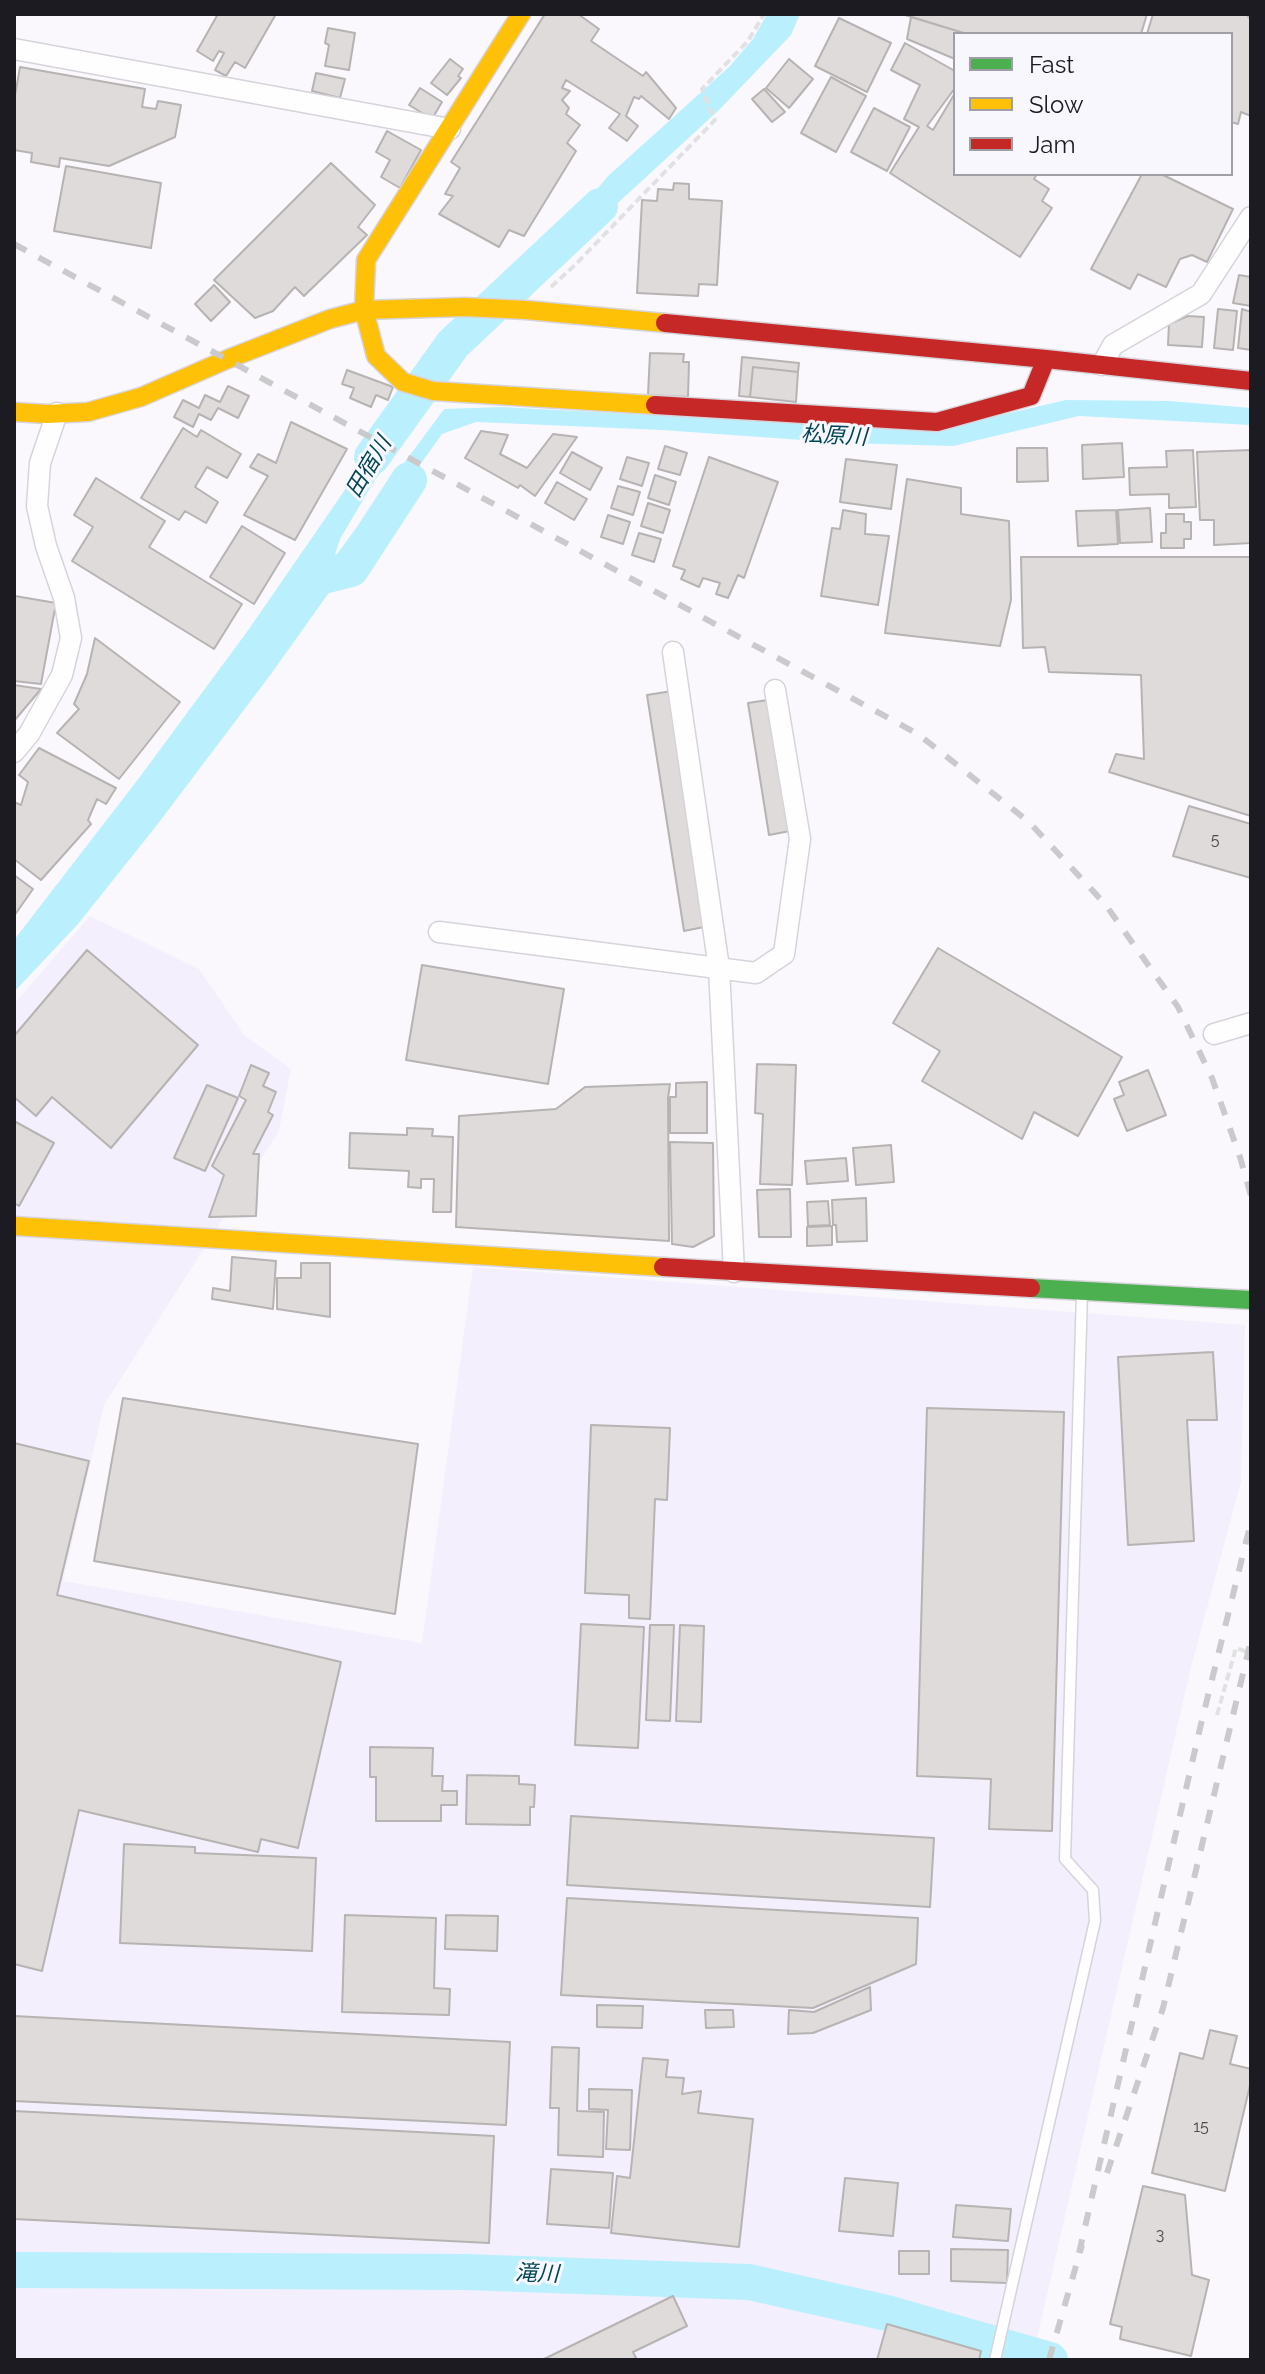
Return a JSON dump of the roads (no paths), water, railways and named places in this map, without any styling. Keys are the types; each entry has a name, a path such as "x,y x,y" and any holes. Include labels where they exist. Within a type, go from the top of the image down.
{"street":[{"path":"521,14 366,260 364,310 376,356 403,382 433,391 937,422 1031,396 1046,359"},
{"path":"14,49 450,129"},
{"path":"1102,365 1113,345 1201,294 1251,217"},
{"path":"14,412 88,412 141,397 330,319 364,310 464,307 519,309 1251,381"},
{"path":"14,752 29,734 62,675 71,638 64,598 46,546 37,506 40,463 57,413"},
{"path":"673,652 719,968 734,1272"},
{"path":"439,932 756,973 784,954 800,839 775,690"},
{"path":"1214,1034 1251,1023"},
{"path":"14,1226 734,1272 1251,1300"}],"lane":[{"path":"995,2360 1095,1921 1093,1890 1065,1859 1082,1291"}],"water":[{"path":"767,14 800,14 791,35 719,110 570,247 559,235 608,176 729,67 753,39"},
{"path":"1066,400 1170,401 1251,408 1251,425 1079,416 953,446 844,443 662,430 476,422 442,434 271,674 157,825 78,924 14,992 14,940 249,629 393,420 431,402 373,483 340,539 334,558 444,409 501,407 936,430"}],"waterway":[{"name":"田宿川","path":"372,457 453,344 600,206"},
{"name":"松原川","path":"307,580 351,569 409,480"},
{"name":"滝川","path":"14,2270 465,2272 749,2282 887,2313 1050,2360"}],"railway":[{"path":"14,244 918,734 1029,822 1105,904 1178,1007 1212,1078 1251,1196"},
{"path":"1079,2253 1201,1724 1251,1522"},
{"path":"1107,2173 1163,2008 1251,1640"},
{"path":"1049,2360 1082,2245"}]}
